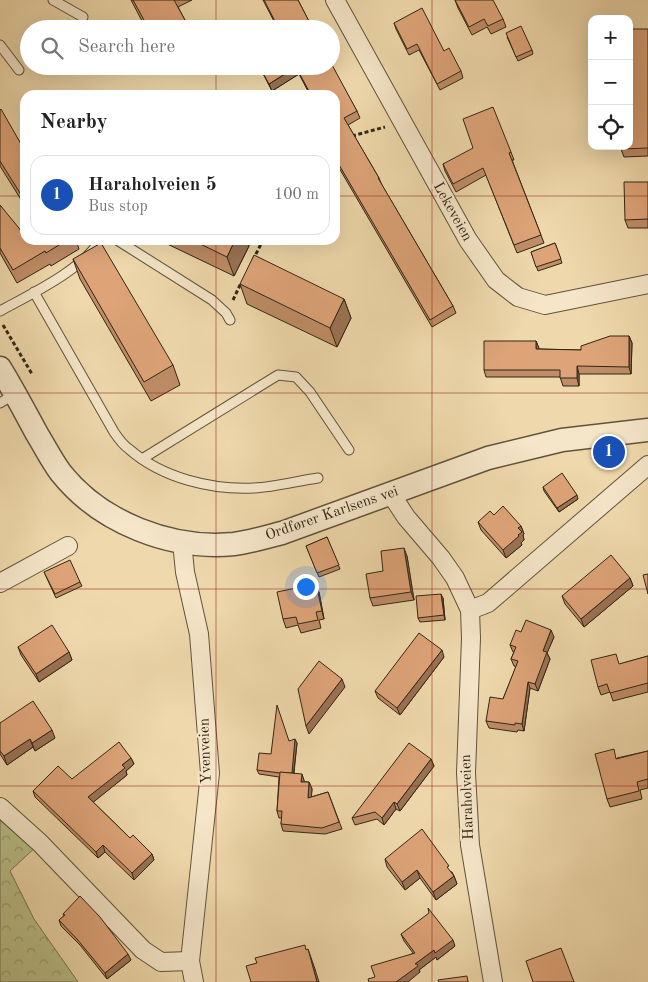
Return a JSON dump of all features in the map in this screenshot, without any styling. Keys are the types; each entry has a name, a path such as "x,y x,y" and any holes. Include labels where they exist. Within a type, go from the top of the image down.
{"street":[{"name":"Lekeveien","path":"335,0 468,240 496,280 518,297 545,305 648,284"},
{"name":"Ordfører Karlsens vei","path":"0,368 8,398 60,472 74,487 110,516 155,535 182,542 234,544 259,540 488,458 562,440 648,430"},
{"path":"470,610 488,603 648,466"},
{"name":"Haraholveien","path":"391,494 406,517 441,558 455,578 470,610 471,638 466,773 470,845 493,982"},
{"name":"Yvenveien","path":"182,542 185,572 199,634 210,773 190,961 194,982"},
{"path":"0,583 68,546"},
{"path":"0,807 40,843 143,950 161,962 190,961"}],"lane":[{"path":"53,0 83,16"},
{"path":"0,45 19,70"},
{"path":"0,311 53,281 80,262 97,245"},
{"path":"125,245 212,300 228,316"},
{"path":"34,292 114,432 127,448 142,459 174,476 208,486 254,488 318,478"},
{"path":"142,459 278,375 296,377 310,392 349,450"}],"path":[{"path":"344,139 360,132 385,127 400,118"},
{"path":"250,264 260,245"},
{"path":"228,316 242,281"},
{"path":"0,321 36,382"}],"green space":[{"path":"0,804 40,843 10,871 34,919 78,982 0,982"}],"building":[{"path":"133,0 174,0 185,20 144,20"},
{"path":"264,0 298,0 308,20 274,20"},
{"path":"455,0 493,0 503,19 488,26 484,19 469,27"},
{"path":"422,8 444,51 449,48 461,71 437,84 417,44 407,49 394,23"},
{"path":"521,26 532,50 516,57 506,33"},
{"path":"633,29 648,29 648,148 633,149"},
{"path":"264,75 283,75 269,84"},
{"path":"300,75 338,75 357,111 344,118 453,306 430,320 340,167 340,90 308,90"},
{"path":"493,107 541,235 514,245 483,168 453,184 443,164 473,148 463,119"},
{"path":"0,110 20,142 20,193 0,161"},
{"path":"624,182 648,182 648,219 625,220"},
{"path":"0,205 20,229 20,245 59,245 13,270 0,248"},
{"path":"555,243 561,259 536,267 531,252"},
{"path":"98,245 102,245 173,365 144,382 73,259"},
{"path":"202,245 233,245 227,257"},
{"path":"254,255 344,299 330,328 240,284"},
{"path":"610,336 629,336 629,367 577,366 577,378 560,378 560,370 484,370 484,341 536,341 536,349 581,350 581,346"},
{"path":"562,473 577,495 557,508 543,487"},
{"path":"503,506 521,526 518,528 522,532 503,550 478,522 490,511 494,515"},
{"path":"327,537 339,565 317,573 306,546"},
{"path":"404,548 411,592 370,598 366,574 383,571 381,551"},
{"path":"611,555 630,578 581,619 562,596"},
{"path":"70,560 80,582 55,594 44,572"},
{"path":"648,574 648,594 643,575"},
{"path":"316,584 322,611 316,612 318,620 298,624 296,617 283,619 277,592"},
{"path":"441,594 444,615 418,618 416,596"},
{"path":"526,620 551,630 543,651 547,652 535,684 528,682 522,724 515,723 515,725 486,721 490,697 503,699 518,661 511,659 516,647 510,645 516,630 521,632"},
{"path":"52,625 69,652 36,674 18,647"},
{"path":"419,633 442,650 397,708 375,691"},
{"path":"616,654 619,664 648,656 648,683 610,693 607,684 598,687 591,660"},
{"path":"319,661 342,679 306,726 298,689"},
{"path":"33,701 52,730 32,743 30,739 4,756 0,751 0,723"},
{"path":"277,705 289,741 295,739 292,773 257,770 259,753 271,754"},
{"path":"119,742 131,758 122,765 125,768 88,797 130,838 133,835 152,854 132,873 103,845 96,852 33,791 58,766 72,779"},
{"path":"409,743 431,759 397,804 394,802 382,818 375,812 352,818"},
{"path":"614,749 616,759 648,751 648,779 637,782 639,791 607,799 595,754"},
{"path":"280,772 302,774 301,782 309,782 308,798 328,792 339,822 322,828 281,824 282,811 277,811"},
{"path":"422,829 454,876 433,892 417,870 402,882 385,859"},
{"path":"80,896 100,917 128,954 105,973 59,920"},
{"path":"428,908 453,940 435,953 434,950 415,964 418,966 396,982 369,982 368,979 375,977 371,966 415,953 401,934 429,913"},
{"path":"305,945 306,950 308,949 317,982 251,982 246,966 257,963 255,958"},
{"path":"561,948 574,982 533,982 526,961"},
{"path":"467,976 468,982 439,982 438,980"}],"place":[{"name":"Haraholveien 5","path":"609,452"}]}
